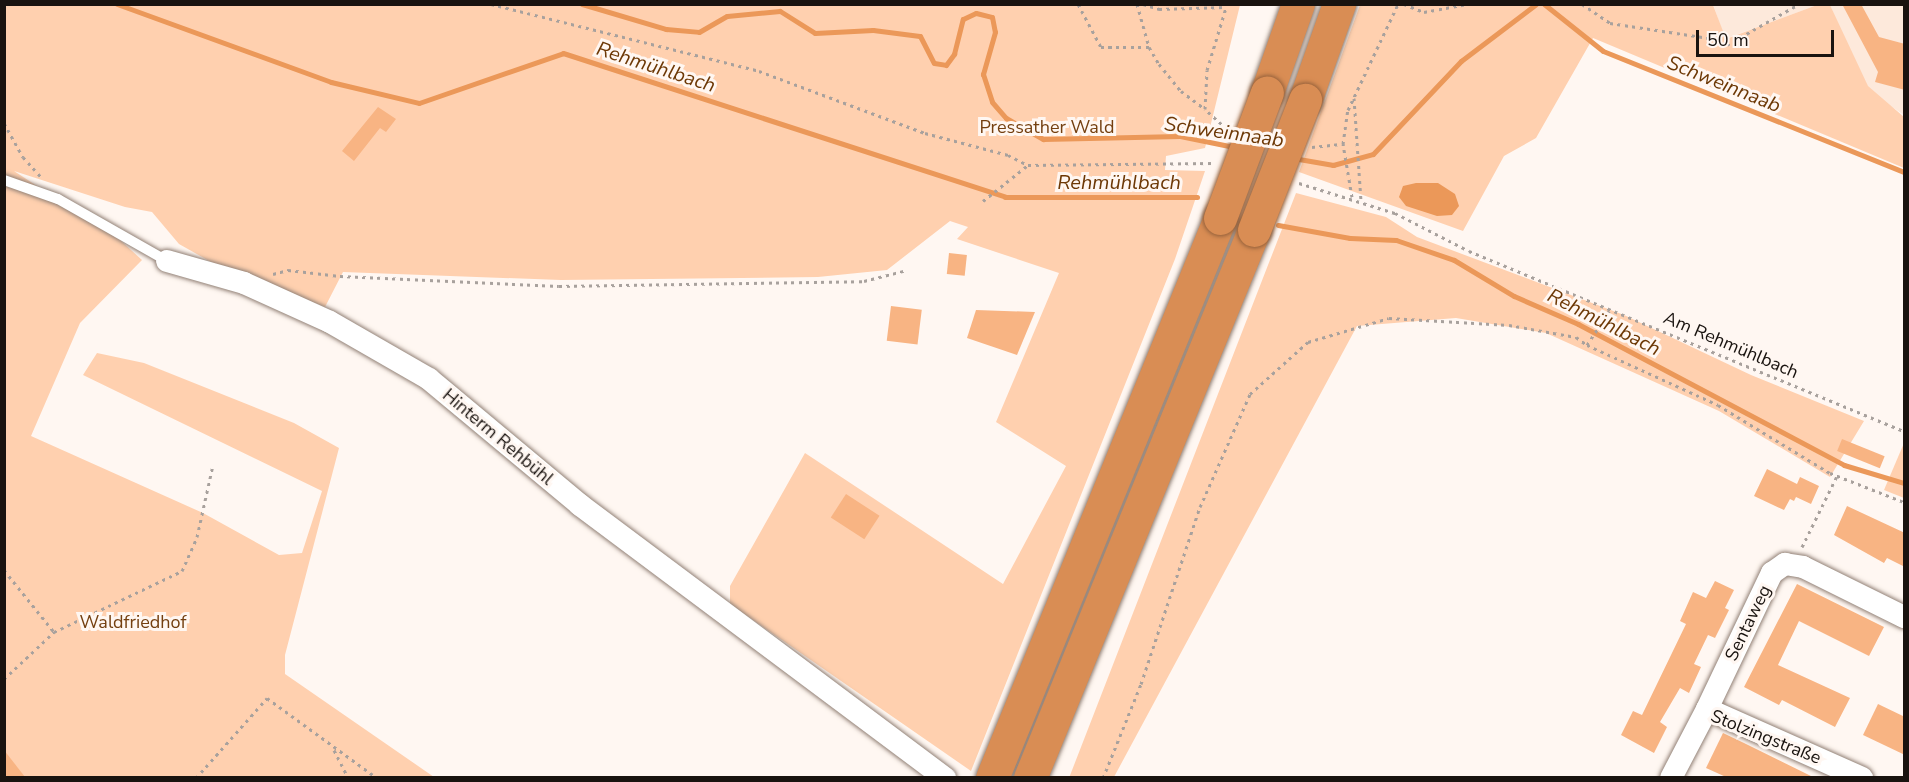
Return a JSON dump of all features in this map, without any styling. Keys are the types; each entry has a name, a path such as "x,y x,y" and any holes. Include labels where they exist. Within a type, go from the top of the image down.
{"highway":[{"path":"992,777 1220,218 1298,4"},
{"path":"1030,777 1254,230 1305,100 1339,4"}],"street":[{"name":"Hinterm Rehbühl","path":"167,261 244,283 330,322 429,379 580,505 945,777"},
{"name":"Sentaweg","path":"1707,709 1772,573 1785,564 1796,566"},
{"path":"1796,566 1905,617"},
{"name":"Stolzingstraße","path":"1671,777 1707,709 1862,777"}],"lane":[{"name":"Hinterm Rehbühl","path":"4,180 58,199 167,261"}],"path":[{"path":"491,4 759,71 925,133 1008,155 1028,165 983,201"},
{"path":"1078,4 1101,47 1149,47"},
{"path":"1137,4 1149,47 1181,91 1205,109 1225,129"},
{"path":"1143,4 1159,9 1227,6 1207,70 1205,109"},
{"path":"1352,196 1344,157 1348,110 1398,4"},
{"path":"1404,4 1424,12 1467,4"},
{"path":"1582,4 1610,23 1709,38 1727,45 1799,4"},
{"path":"1354,95 1361,201"},
{"path":"4,123 23,157 58,199"},
{"path":"244,283 288,270 340,276 559,286 864,281 907,270"},
{"name":"Am Rehmühlbach","path":"1548,282 1905,431"},
{"path":"1587,345 1611,308"},
{"path":"1103,777 1141,684 1200,507 1250,394 1296,349 1389,318 1509,324 1576,337 1587,345 1718,405 1837,476 1905,502"},
{"path":"4,679 54,632 182,571 197,537 213,465"},
{"path":"1796,566 1801,548 1837,476"},
{"path":"4,570 54,632"},
{"path":"196,777 267,699 377,777"},
{"path":"333,747 348,777"}],"shaded area":[{"path":"1713,4 1817,5 1725,39"},
{"path":"1830,5 1904,5 1904,115 1864,88"},
{"path":"1416,183 1438,183 1455,194 1459,206 1452,215 1437,216 1406,206 1399,197 1403,186"}],"green space":[{"path":"5,5 1240,5 1205,148 1166,156 1165,170 1205,171 1175,259 971,771 730,604 730,586 805,453 1003,584 1066,466 996,422 1059,273 957,239 968,227 950,221 887,270 818,277 561,280 343,272 325,307 211,262 179,244 152,212 125,207 14,171 120,240 142,260 80,323 31,436 203,513 279,555 302,553 322,491 83,375 97,353 144,363 294,423 339,448 285,655 285,674 434,777 5,778"},
{"path":"1360,5 1713,5 1726,39 1817,5 1830,5 1868,86 1904,117 1904,168 1593,38 1536,138 1504,156 1463,231 1299,172"},
{"path":"1296,193 1386,217 1417,237 1624,315 1751,375 1864,421 1830,477 1719,411 1546,333 1456,318 1357,326 1114,777 1069,778"},
{"path":"1904,443 1904,498 1884,490"}],"building":[{"path":"1842,4 1861,4 1879,37 1905,44 1905,90 1875,82 1878,72"},
{"path":"378,107 396,119 386,132 380,128 354,161 342,151"},
{"path":"949,253 967,255 965,276 947,274"},
{"path":"891,306 922,310 918,345 887,341"},
{"path":"976,310 1035,312 1017,355 967,338"},
{"path":"1842,439 1885,456 1880,468 1837,451"},
{"path":"1767,469 1797,484 1800,477 1819,486 1811,504 1796,497 1794,501 1790,499 1784,510 1754,496"},
{"path":"846,494 880,516 864,539 831,517"},
{"path":"1847,506 1905,533 1905,567 1887,558 1884,563 1834,535"},
{"path":"1715,581 1734,590 1725,608 1729,610 1715,638 1708,635 1694,664 1701,667 1689,693 1680,688 1660,722 1667,727 1654,753 1621,735 1633,711 1642,715 1686,624 1680,621 1693,592 1706,598"},
{"path":"1797,584 1884,627 1869,656 1799,621 1778,665 1850,698 1835,727 1782,700 1779,705 1744,687"},
{"path":"1878,704 1905,717 1905,755 1863,735"},
{"path":"1723,733 1813,777 1726,777 1706,768"},
{"path":"4,750 25,777 4,777"}],"waterway":[{"name":"Rehmühlbach","path":"117,4 331,82 419,103 563,53 1005,197 1197,197"},
{"name":"Schweinnaab","path":"582,4 666,29 699,32 727,16 780,11 815,33 873,30 920,36 934,63 946,65 954,54 963,19 976,13 992,17 995,32 983,74 992,102 1006,118 1043,139 1180,136 1234,147"},
{"name":"Schweinnaab","path":"1293,158 1333,165 1373,154 1461,61 1536,4"},
{"name":"Schweinnaab","path":"1544,4 1603,51 1904,172"},
{"name":"Rehmühlbach","path":"1278,225 1350,238 1396,240 1454,260 1514,296 1578,324 1844,465 1904,483"}],"park label":[{"name":"Pressather Wald","path":"1047,127"},
{"name":"Waldfriedhof","path":"133,622"}]}
